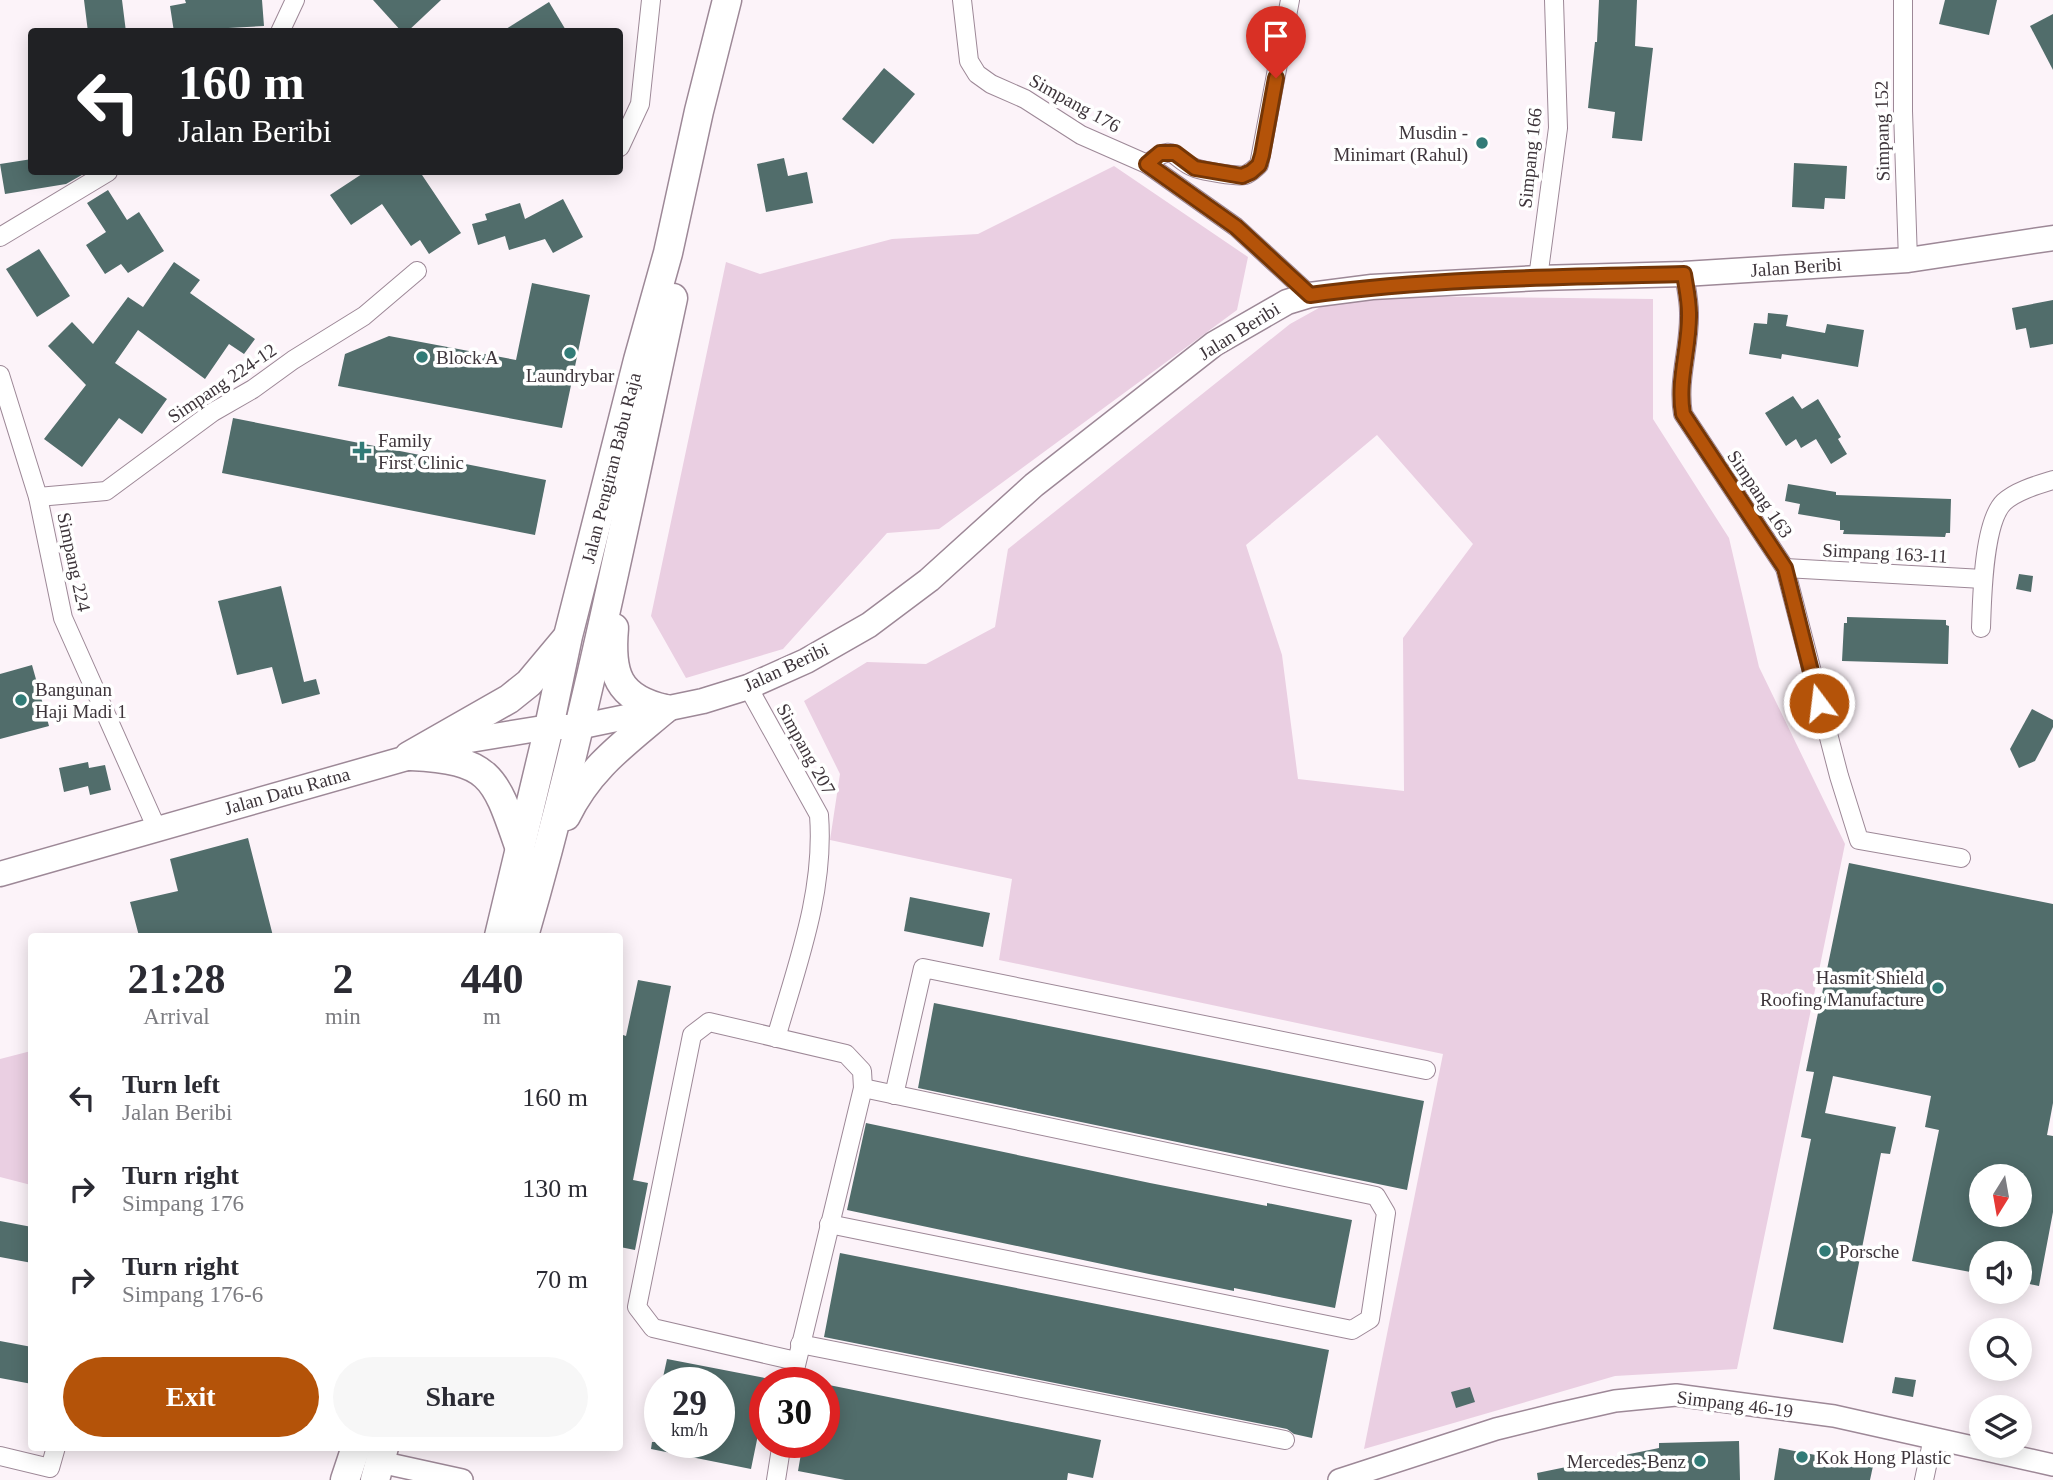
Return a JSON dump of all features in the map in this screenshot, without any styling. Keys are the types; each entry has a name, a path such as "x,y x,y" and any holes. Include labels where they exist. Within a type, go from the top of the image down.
{"main road":[{"name":"Jalan Pengiran Babu Raja","path":"525,933 548,856 622,535 713,115 728,0"},
{"name":"Jalan Pengiran Babu Raja","path":"500,933 568,636 634,373 668,253 698,111 728,0"},
{"name":"Jalan Beribi","path":"578,727 665,709 748,687 806,661 869,625 929,580 1034,485 1214,344 1287,302 1310,295 1372,287 1684,274 1908,260 2053,238"},
{"path":"622,535 611,659 623,686 636,699 665,709"},
{"path":"409,756 509,699 529,682 568,636"},
{"path":"548,856 573,803 590,776 606,758 665,709"},
{"name":"Jalan Datu Ratna","path":"0,874 470,740 549,727 578,727"},
{"path":"409,756 462,762 483,775 498,790 520,849"},
{"path":"345,1480 355,1451"}],"street":[{"path":"282,28 295,0"},
{"path":"623,141 640,104 651,0"},
{"name":"Simpang 176","path":"962,0 969,61 977,74 991,84 1024,99 1081,135 1147,164 1236,227 1310,295"},
{"path":"1147,164 1160,153 1175,153 1195,168 1242,176 1259,165 1290,0"},
{"name":"Simpang 166","path":"1538,278 1558,128 1554,0"},
{"name":"Simpang 152","path":"1903,0 1903,111 1908,260"},
{"path":"0,237 103,175"},
{"name":"Simpang 224-12","path":"38,497 106,491 214,412 364,316 418,271"},
{"name":"Simpang 163","path":"1684,274 1690,315 1683,370 1683,414 1785,568 1859,840 1961,858"},
{"name":"Simpang 224","path":"0,375 38,497 63,618 157,829"},
{"path":"1981,628 1983,579 1998,510 2014,495 2053,480"},
{"name":"Simpang 163-11","path":"1785,568 1983,579"},
{"name":"Simpang 207","path":"748,687 819,815 821,838 812,916 776,1038"},
{"path":"894,1095 923,968 1426,1070"},
{"path":"795,1367 798,1352 829,1224 863,1088 862,1070 846,1054 709,1022 692,1035 637,1307 653,1328 798,1352 1284,1440"},
{"path":"829,1224 1352,1330 1370,1319 1386,1213 1376,1196 863,1088"},
{"name":"Simpang 46-19","path":"1339,1480 1496,1429 1615,1401 1676,1395 1834,1416 2053,1465"},
{"path":"1924,1480 1933,1438"},
{"path":"0,1456 50,1468 56,1451"},
{"path":"776,1480 779,1458"},
{"path":"380,1463 462,1480"}],"shaded area":[{"path":"1114,166 1248,257 1237,310 939,529 887,533 783,649 686,678 651,616 726,262 760,274 892,239 978,234"},
{"path":"1391,296 1653,299 1653,419 1729,538 1759,667 1845,844 1737,1369 1615,1376 1364,1449 1443,1054 999,960 1012,879 830,840 840,774 804,701 867,662 926,664 995,627 1008,549 1290,324 1326,304","holes":["1377,435 1473,544 1403,638 1404,791 1298,779 1282,655 1246,545"]},
{"path":"28,1052 28,1184 0,1177 0,1059"}],"building":[{"path":"84,0 122,0 126,28 88,28"},
{"path":"185,0 262,0 264,26 173,28 170,6 186,3"},
{"path":"373,0 441,0 411,28 398,28"},
{"path":"1599,0 1637,0 1635,46 1653,48 1642,141 1612,138 1615,112 1588,108 1597,42"},
{"path":"1945,0 1997,0 1989,35 1939,24"},
{"path":"549,2 565,28 507,28"},
{"path":"2053,14 2053,70 2030,26"},
{"path":"884,68 915,94 873,144 842,119"},
{"path":"784,158 788,176 807,172 813,203 766,212 757,164"},
{"path":"28,160 28,175 82,175 66,184 5,194 0,164"},
{"path":"1794,163 1847,166 1845,199 1825,198 1824,209 1792,207"},
{"path":"360,175 422,175 461,233 429,254 420,240 411,246 382,204 351,225 330,195"},
{"path":"108,190 127,220 139,212 164,251 128,273 121,264 105,274 86,245 106,232 87,203"},
{"path":"563,199 583,237 553,253 545,239 509,250 505,236 478,245 472,224 487,220 485,214 520,203 525,219"},
{"path":"39,249 70,296 37,317 6,269"},
{"path":"174,262 200,280 190,293 255,339 244,354 229,344 205,379 138,330 115,363 167,399 142,434 119,418 82,467 44,439 86,385 48,346 72,322 93,344 128,297 143,307"},
{"name":"Block A","path":"532,283 590,295 562,428 338,386 345,354 389,336 516,360"},
{"path":"2053,300 2053,344 2030,348 2026,328 2016,330 2012,308"},
{"path":"1768,313 1788,315 1786,326 1825,333 1827,324 1864,330 1858,367 1782,354 1781,359 1749,354 1754,323 1767,324"},
{"path":"1793,396 1802,409 1818,399 1841,437 1838,439 1847,454 1831,464 1816,439 1801,448 1796,439 1786,446 1765,413"},
{"path":"233,418 546,480 535,535 222,473"},
{"path":"1788,484 1836,492 1836,495 1951,499 1950,533 1946,533 1945,537 1843,534 1840,521 1798,514 1800,504 1785,501"},
{"path":"2019,574 2033,576 2031,592 2016,589"},
{"path":"281,586 304,682 316,679 320,694 282,704 272,667 237,675 218,601"},
{"path":"1847,617 1946,620 1946,625 1949,626 1948,664 1842,661 1844,623 1847,623"},
{"name":"Bangunan Haji Madi 1","path":"32,665 49,726 0,739 0,674"},
{"path":"2032,709 2053,720 2053,727 2035,761 2019,768 2010,749"},
{"path":"88,762 89,768 105,765 111,790 90,795 88,786 64,792 59,768"},
{"path":"248,838 272,933 138,933 130,902 178,891 170,859"},
{"name":"Hasmit Shield Roofing Manufacture","path":"1849,863 2053,904 2053,1103 2047,1135 2053,1136 2053,1212 2039,1286 2032,1285 2032,1241 1969,1241 1969,1272 1912,1261 1939,1130 1925,1127 1931,1096 1833,1076 1825,1113 1896,1127 1890,1154 1881,1153 1843,1343 1773,1329 1811,1139 1801,1137 1814,1072 1806,1071"},
{"path":"910,897 990,913 983,947 904,931"},
{"path":"638,980 671,986 633,1180 648,1183 635,1250 623,1248 623,1035 626,1036"},
{"path":"934,1003 1424,1101 1407,1190 918,1088"},
{"path":"866,1123 1150,1183 1352,1220 1335,1308 1149,1274 847,1210"},
{"path":"0,1221 28,1226 28,1262 0,1257"},
{"path":"840,1253 1329,1350 1312,1438 1294,1434 1287,1429 824,1337"},
{"path":"0,1341 28,1346 28,1383 0,1378"},
{"path":"667,1359 708,1367 665,1367"},
{"path":"735,1372 749,1375 749,1458 753,1458 751,1469 696,1458 735,1458"},
{"path":"1895,1377 1916,1380 1913,1397 1892,1393"},
{"path":"840,1387 1101,1440 1093,1478 1068,1473 1067,1480 845,1480 798,1471 800,1458 840,1458"},
{"path":"1470,1387 1475,1402 1456,1408 1451,1392"},
{"path":"1739,1441 1740,1480 1538,1480 1537,1473 1659,1448 1659,1443"},
{"name":"Kok Hong Plastic","path":"1779,1448 1873,1466 1870,1480 1774,1480"}],"place":[{"name":"Musdin - Minimart (Rahul)","path":"1482,143"},
{"name":"Laundrybar","path":"570,353"},
{"name":"Block A","path":"422,357"},
{"name":"Family First Clinic","path":"362,451"},
{"name":"Bangunan Haji Madi 1","path":"21,700"},
{"name":"Hasmit Shield Roofing Manufacture","path":"1938,988"},
{"name":"Porsche","path":"1825,1251"},
{"name":"Kok Hong Plastic","path":"1802,1457"},
{"name":"Mercedes-Benz","path":"1700,1461"}],"route":[{"path":"1276,78 1262,155 1259,165 1251,172 1242,176 1195,168 1175,153 1160,153 1147,164 1236,227 1310,295 1372,287 1684,274 1690,315 1683,370 1683,414 1785,568 1819,703"}]}
